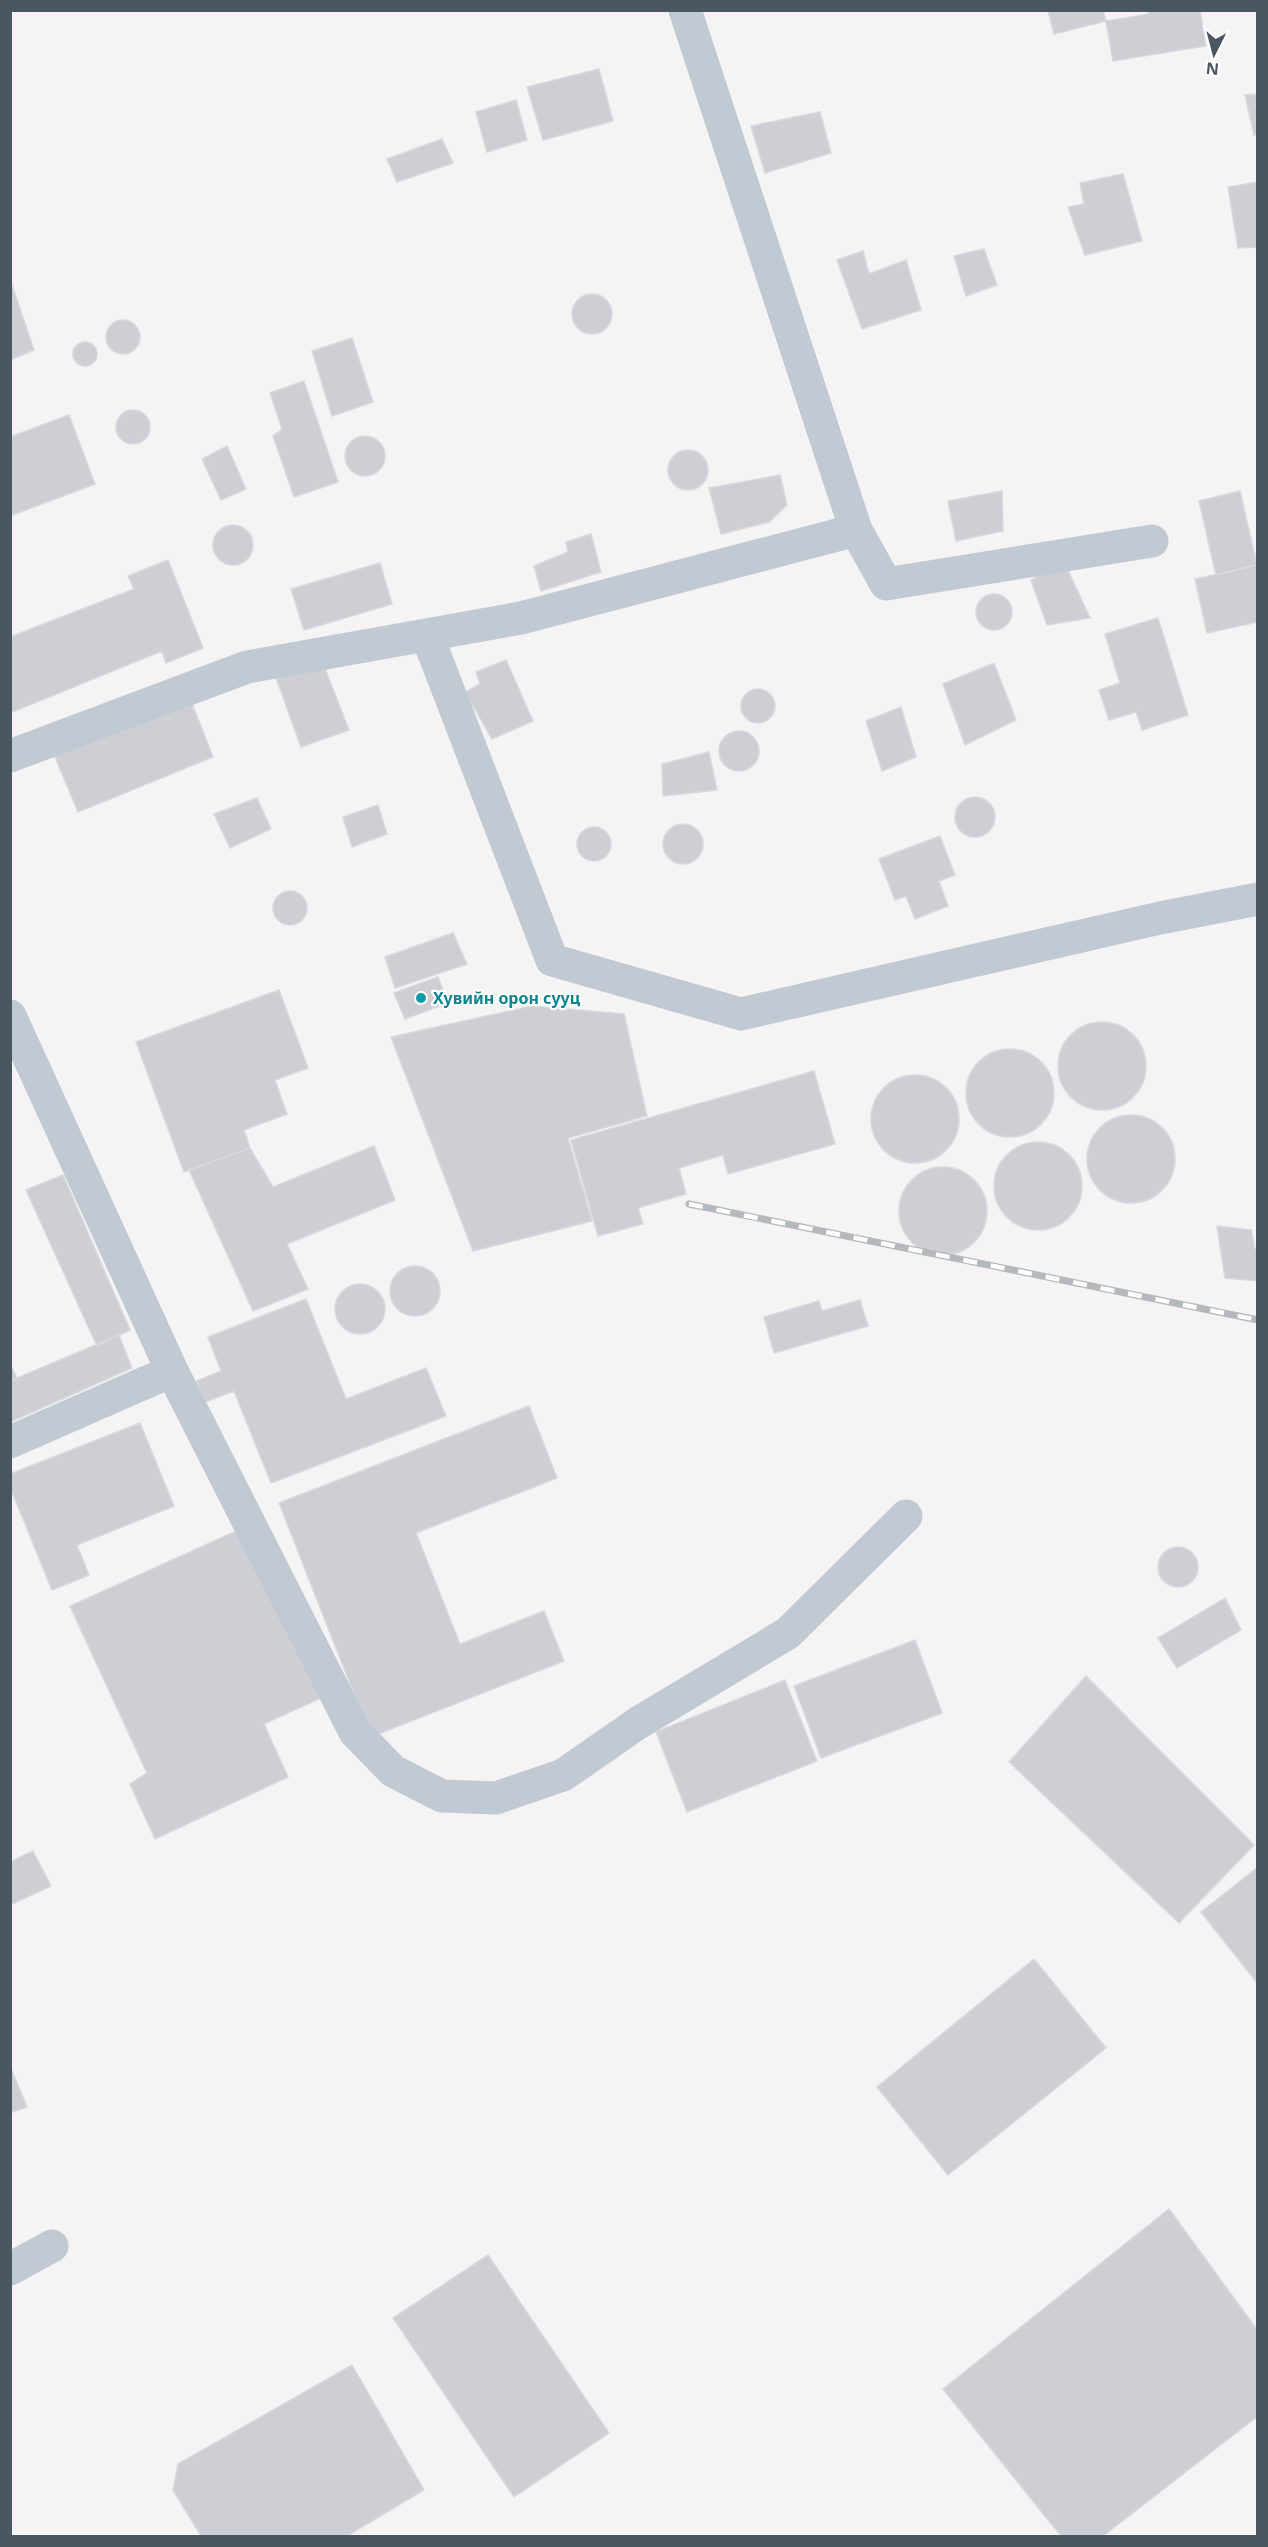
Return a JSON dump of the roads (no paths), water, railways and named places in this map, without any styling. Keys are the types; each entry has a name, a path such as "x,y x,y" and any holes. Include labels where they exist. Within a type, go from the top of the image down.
{"lane":[{"path":"685,10 856,530 886,584 1152,541"},
{"path":"10,756 247,667 521,618 856,530"},
{"path":"427,635 552,960 741,1014 1160,918 1257,899"},
{"path":"10,1016 172,1371 355,1732 393,1772 442,1796 496,1798 562,1775 638,1723 788,1633 906,1516"},
{"path":"10,1442 172,1371"},
{"path":"10,2269 52,2246"}],"railway":[{"path":"689,1204 1258,1320"}],"place":[{"name":"Хувийн орон сууц","path":"421,998"}]}
